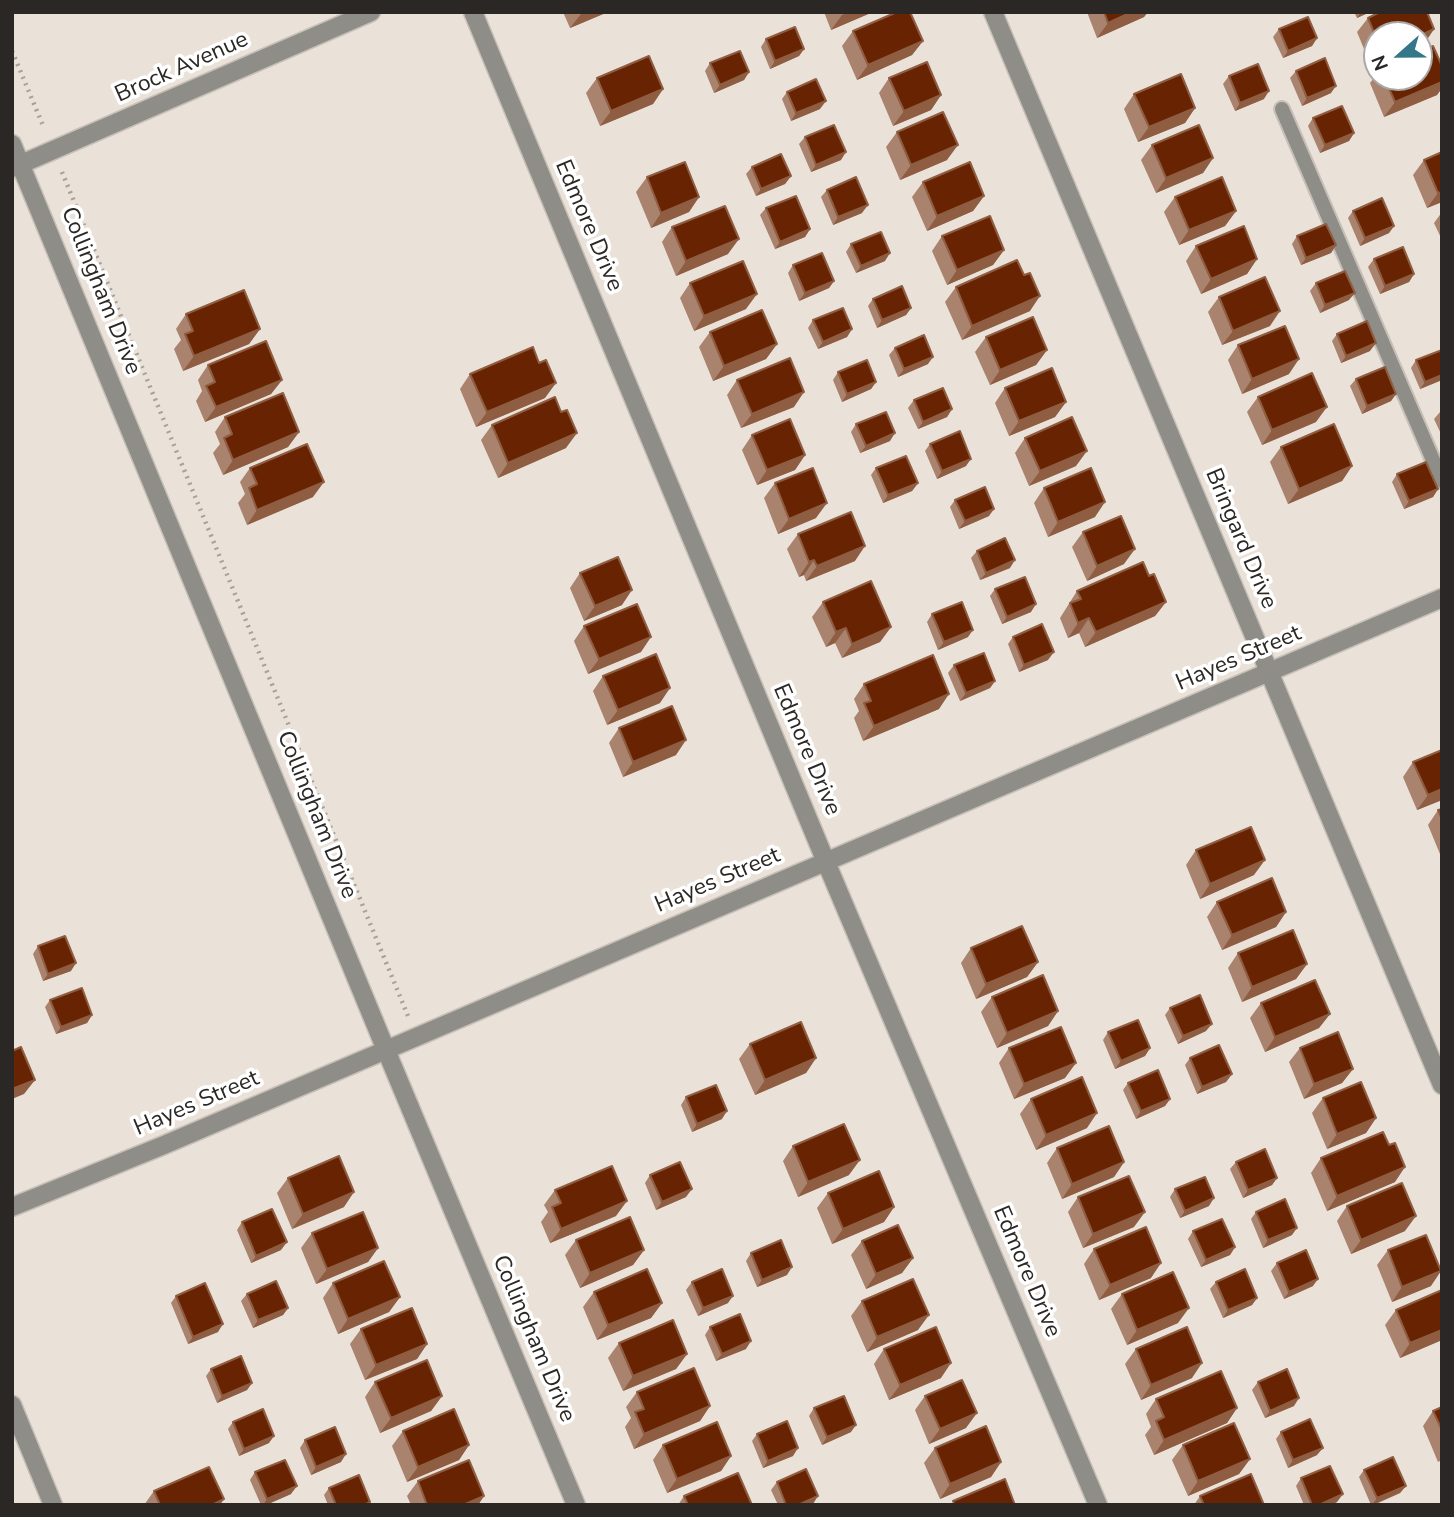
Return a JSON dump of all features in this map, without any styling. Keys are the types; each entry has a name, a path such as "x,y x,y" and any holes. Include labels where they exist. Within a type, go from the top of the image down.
{"street":[{"name":"Brock Avenue","path":"17,166 371,12"},
{"name":"Edmore Drive","path":"473,12 826,862 1098,1505"},
{"name":"Bringard Drive","path":"993,12 1442,1085"},
{"name":"Collingham Drive","path":"12,144 17,166 576,1505"},
{"name":"Hayes Street","path":"12,1207 164,1145 1442,598"},
{"path":"12,1405 53,1505"}],"lane":[{"path":"1282,108 1442,481"}],"path":[{"path":"12,51 417,1037"}],"building":[{"path":"897,12 910,12 923,41 868,65 853,31"},
{"path":"1104,12 1132,12 1108,23"},
{"path":"1380,12 1427,12 1431,21 1369,21 1368,18"},
{"path":"1308,17 1317,38 1288,51 1279,29"},
{"path":"795,27 804,49 775,61 766,39"},
{"path":"1433,46 1442,66 1442,82 1433,86"},
{"path":"740,51 749,72 720,85 710,63"},
{"path":"649,56 663,89 611,111 597,78"},
{"path":"1325,58 1336,86 1307,98 1296,71"},
{"path":"927,62 941,95 904,111 889,78"},
{"path":"1258,64 1269,91 1240,103 1229,76"},
{"path":"1181,74 1195,108 1149,127 1134,94"},
{"path":"816,79 826,101 796,113 787,92"},
{"path":"1390,91 1421,91 1395,102"},
{"path":"1342,106 1354,133 1325,145 1313,118"},
{"path":"943,112 958,145 911,165 897,132"},
{"path":"834,125 846,152 816,165 805,137"},
{"path":"1199,125 1213,158 1166,178 1152,145"},
{"path":"1442,152 1442,192 1438,193 1424,160"},
{"path":"781,154 791,176 761,189 752,167"},
{"path":"685,162 699,197 661,213 647,177"},
{"path":"970,162 984,196 937,216 923,182"},
{"path":"856,177 868,205 838,217 827,190"},
{"path":"1222,177 1236,211 1189,230 1175,197"},
{"path":"796,196 810,229 780,242 766,208"},
{"path":"1382,198 1394,226 1365,238 1353,211"},
{"path":"725,206 739,239 686,261 672,227"},
{"path":"990,216 1004,250 957,270 942,236"},
{"path":"1326,224 1336,245 1306,258 1297,236"},
{"path":"1244,226 1257,259 1211,279 1196,246"},
{"path":"881,232 890,253 861,266 851,244"},
{"path":"1403,247 1414,274 1385,286 1374,259"},
{"path":"822,253 834,281 805,293 793,265"},
{"path":"1017,260 1024,275 1030,273 1040,296 972,326 956,287"},
{"path":"743,261 757,294 704,316 690,283"},
{"path":"1345,271 1355,293 1325,305 1316,283"},
{"path":"1265,277 1280,311 1233,331 1219,297"},
{"path":"902,286 911,308 882,320 873,299"},
{"path":"244,290 260,329 194,356 185,334 193,331 186,314"},
{"path":"843,308 852,329 823,342 813,320"},
{"path":"762,310 777,344 724,366 710,332"},
{"path":"1033,317 1047,350 1000,370 986,337"},
{"path":"1367,321 1376,343 1346,356 1337,334"},
{"path":"1285,326 1299,359 1252,379 1238,345"},
{"path":"924,335 933,357 904,369 895,348"},
{"path":"266,341 282,380 216,407 206,386 215,382 208,365"},
{"path":"533,347 539,363 546,360 556,383 487,412 470,374"},
{"path":"1442,350 1442,375 1425,382 1416,360"},
{"path":"790,358 804,392 752,414 737,380"},
{"path":"867,360 876,382 847,394 838,372"},
{"path":"1385,367 1396,394 1367,406 1356,379"},
{"path":"1052,368 1066,402 1019,421 1005,388"},
{"path":"1312,373 1327,407 1272,430 1258,397"},
{"path":"943,388 952,409 923,422 914,400"},
{"path":"283,393 299,432 233,460 224,438 232,434 225,417"},
{"path":"555,397 561,412 567,410 577,433 508,463 492,425"},
{"path":"886,412 895,433 866,446 856,424"},
{"path":"1072,417 1087,451 1040,471 1025,438"},
{"path":"790,419 805,455 767,470 752,435"},
{"path":"1334,424 1352,466 1299,489 1281,447"},
{"path":"960,431 971,459 942,471 930,444"},
{"path":"307,444 324,482 257,510 249,488 257,484 250,468"},
{"path":"906,456 918,483 888,495 876,468"},
{"path":"1426,462 1438,489 1409,501 1397,474"},
{"path":"813,468 827,503 789,519 775,483"},
{"path":"1091,468 1105,502 1058,522 1044,488"},
{"path":"985,487 994,509 965,521 955,500"},
{"path":"851,512 865,546 817,566 814,560 809,562 798,534"},
{"path":"1121,516 1135,549 1097,566 1083,532"},
{"path":"1005,538 1015,560 986,573 977,551"},
{"path":"618,557 632,590 595,606 580,573"},
{"path":"1143,562 1149,576 1154,574 1166,602 1096,632 1089,618 1078,623 1070,603 1081,599 1077,591"},
{"path":"1025,577 1036,604 1007,617 995,589"},
{"path":"871,581 891,627 852,644 846,628 836,632 823,602"},
{"path":"962,602 973,630 944,642 932,614"},
{"path":"637,604 651,637 599,659 584,626"},
{"path":"1042,624 1054,652 1024,665 1013,637"},
{"path":"984,653 995,681 966,693 954,665"},
{"path":"656,654 670,688 618,710 603,676"},
{"path":"933,655 949,694 874,726 864,703 871,701 864,684"},
{"path":"672,706 686,740 633,762 619,728"},
{"path":"1442,750 1442,789 1428,795 1413,762"},
{"path":"1251,827 1265,860 1210,884 1196,850"},
{"path":"1272,878 1286,912 1232,935 1217,902"},
{"path":"1022,926 1038,962 986,984 971,948"},
{"path":"1293,930 1307,964 1252,987 1238,953"},
{"path":"65,936 76,963 48,974 38,946"},
{"path":"1043,975 1058,1011 1007,1033 992,997"},
{"path":"1315,980 1330,1014 1275,1037 1261,1003"},
{"path":"82,988 92,1015 61,1027 50,1000"},
{"path":"1200,995 1212,1024 1183,1036 1170,1008"},
{"path":"1138,1020 1150,1048 1121,1061 1108,1032"},
{"path":"801,1022 816,1058 765,1080 750,1044"},
{"path":"1061,1027 1076,1063 1024,1084 1009,1048"},
{"path":"1338,1032 1353,1069 1314,1084 1300,1048"},
{"path":"1219,1045 1232,1074 1202,1087 1190,1058"},
{"path":"21,1047 35,1080 12,1089 12,1051"},
{"path":"1158,1070 1170,1099 1141,1111 1128,1083"},
{"path":"1082,1077 1097,1113 1046,1135 1031,1099"},
{"path":"1361,1082 1376,1118 1337,1134 1323,1098"},
{"path":"716,1085 727,1111 697,1124 686,1097"},
{"path":"844,1124 860,1160 808,1182 793,1146"},
{"path":"1109,1126 1124,1162 1072,1184 1057,1148"},
{"path":"1383,1132 1389,1145 1395,1143 1405,1167 1337,1196 1321,1158"},
{"path":"1265,1149 1277,1178 1248,1190 1236,1162"},
{"path":"339,1156 354,1192 303,1214 288,1178"},
{"path":"680,1162 692,1189 662,1202 650,1175"},
{"path":"612,1166 627,1201 561,1229 552,1207 561,1203 555,1190"},
{"path":"879,1171 894,1207 843,1229 828,1193"},
{"path":"1129,1176 1145,1212 1093,1234 1078,1197"},
{"path":"1205,1177 1214,1198 1185,1211 1175,1189"},
{"path":"1402,1183 1416,1216 1361,1240 1347,1206"},
{"path":"1285,1199 1297,1228 1268,1240 1256,1212"},
{"path":"272,1209 287,1242 256,1256 242,1222"},
{"path":"363,1212 378,1248 327,1269 312,1233"},
{"path":"630,1217 644,1250 590,1273 576,1240"},
{"path":"1222,1219 1235,1247 1206,1260 1193,1231"},
{"path":"898,1225 913,1258 876,1274 862,1241"},
{"path":"1146,1227 1161,1263 1110,1285 1094,1249"},
{"path":"1426,1235 1441,1271 1402,1287 1388,1250"},
{"path":"781,1240 792,1267 762,1280 751,1253"},
{"path":"1306,1250 1318,1279 1289,1292 1277,1263"},
{"path":"384,1261 400,1297 348,1319 333,1283"},
{"path":"647,1269 662,1303 608,1325 594,1292"},
{"path":"722,1269 733,1296 703,1308 692,1282"},
{"path":"1245,1269 1257,1298 1228,1310 1216,1282"},
{"path":"1173,1272 1189,1308 1137,1330 1122,1294"},
{"path":"913,1279 929,1315 877,1337 862,1301"},
{"path":"276,1281 288,1308 258,1320 247,1294"},
{"path":"205,1283 223,1324 193,1337 176,1296"},
{"path":"1442,1290 1442,1330 1410,1343 1396,1310"},
{"path":"412,1308 427,1344 376,1365 361,1329"},
{"path":"740,1314 751,1341 722,1354 710,1327"},
{"path":"673,1320 687,1354 633,1376 619,1343"},
{"path":"936,1327 951,1363 900,1385 884,1349"},
{"path":"1187,1327 1202,1363 1151,1385 1136,1349"},
{"path":"241,1356 252,1383 222,1396 211,1369"},
{"path":"427,1360 442,1396 391,1418 375,1382"},
{"path":"694,1368 710,1406 644,1434 635,1412 644,1409 637,1392"},
{"path":"1287,1369 1299,1398 1270,1411 1258,1382"},
{"path":"1221,1371 1237,1408 1164,1440 1156,1421 1164,1417 1156,1399"},
{"path":"962,1380 977,1413 940,1429 925,1396"},
{"path":"844,1396 856,1425 827,1437 814,1408"},
{"path":"1442,1407 1442,1430 1433,1411"},
{"path":"263,1409 274,1436 244,1449 233,1422"},
{"path":"454,1409 469,1445 418,1467 403,1431"},
{"path":"1310,1419 1323,1448 1293,1460 1281,1432"},
{"path":"787,1421 798,1448 768,1461 757,1434"},
{"path":"717,1422 731,1456 677,1479 663,1445"},
{"path":"1234,1423 1250,1459 1198,1481 1183,1445"},
{"path":"986,1426 1001,1462 950,1484 935,1448"},
{"path":"335,1427 346,1454 316,1467 305,1440"},
{"path":"1393,1457 1406,1486 1377,1498 1364,1470"},
{"path":"285,1460 297,1486 267,1499 255,1472"},
{"path":"469,1460 484,1496 463,1505 427,1505 418,1481"},
{"path":"1330,1466 1343,1494 1319,1505 1312,1505 1301,1478"},
{"path":"209,1467 224,1499 212,1505 160,1505 154,1491"},
{"path":"806,1469 818,1496 798,1505 786,1505 777,1482"},
{"path":"738,1473 752,1505 688,1505 684,1496"},
{"path":"1251,1474 1264,1505 1204,1505 1200,1496"},
{"path":"359,1475 370,1502 364,1505 336,1505 329,1488"},
{"path":"1005,1479 1015,1505 955,1505 953,1501"}]}
